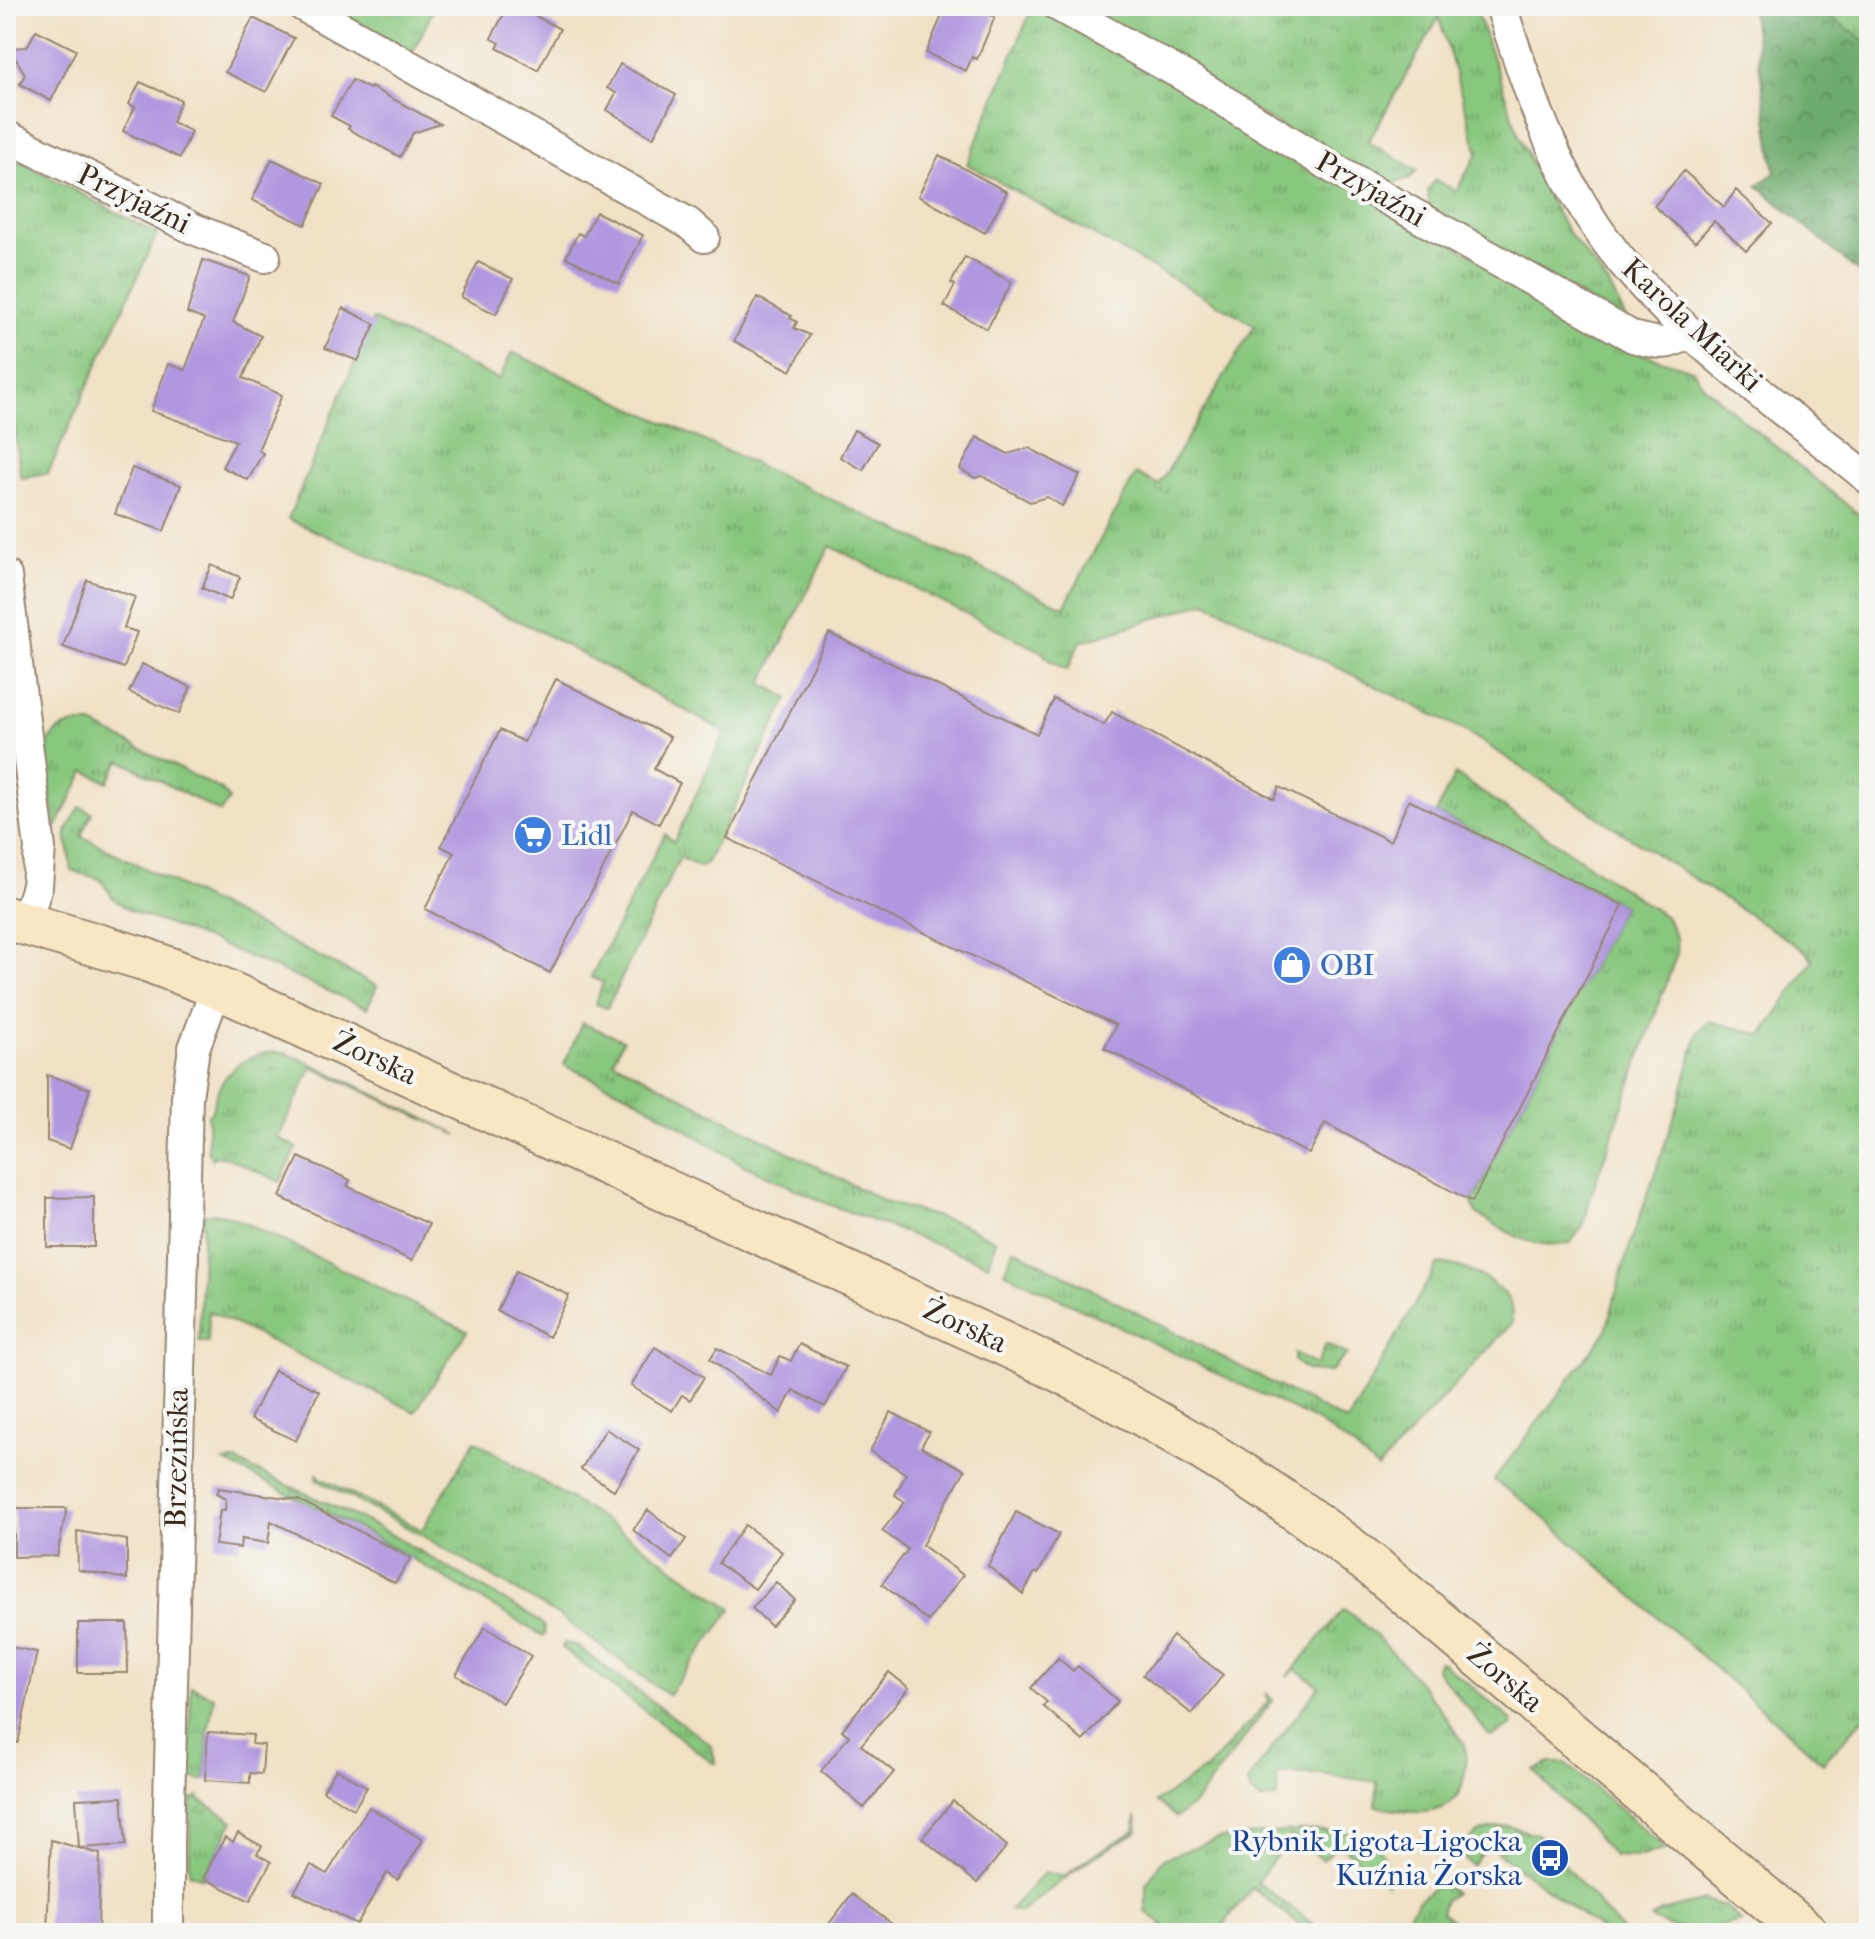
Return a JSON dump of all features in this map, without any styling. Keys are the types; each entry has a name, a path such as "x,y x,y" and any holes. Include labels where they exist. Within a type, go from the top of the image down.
{"main road":[{"name":"Żorska","path":"15,921 144,959 217,987 1062,1371 1200,1446 1321,1525 1374,1567 1807,1933"}],"street":[{"path":"303,6 688,223 704,237"},
{"name":"Przyjaźni","path":"1058,6 1184,76 1346,176 1633,337 1665,344 1675,342 1690,332"},
{"name":"Karola Miarki","path":"1501,6 1540,118 1565,175 1619,256 1690,332 1869,479"},
{"name":"Przyjaźni","path":"6,136 194,229 265,257"},
{"path":"6,576 40,840 37,886 15,921"},
{"name":"Brzezińska","path":"168,1933 187,1097 194,1048 217,987"}],"green space":[{"path":"328,6 435,6 413,52"},
{"path":"1033,6 1040,6 1092,33 1642,354 1693,370 1703,385 1742,419 1869,523 1869,1712 1823,1763 1532,1507 1494,1480 1606,1331 1624,1263 1679,1103 1698,1032 1710,1021 1762,1035 1813,960 1805,951 1464,730 1206,602 1080,642 1067,670 1050,661 1041,651 830,546 762,683 788,698 707,862 699,867 680,857 607,1008 596,1004 603,982 591,977 665,834 674,842 725,732 534,628 288,519 373,319 499,380 512,352 1064,607 1133,479 1137,474 1159,485 1255,325 967,164"},
{"path":"1076,6 1475,6 1520,138 1542,187 1568,232 1609,285 1628,323 1429,210 1428,190 1435,180 1456,191 1478,153 1439,17 1368,142 1417,170 1410,178 1383,186"},
{"path":"1751,6 1813,6 1869,43 1869,281 1757,185 1775,173"},
{"path":"1813,6 1869,6 1869,43"},
{"path":"6,154 157,234 48,473 21,478 6,367"},
{"path":"75,724 92,724 222,790 229,800 220,812 120,760 108,782 85,771 56,828 47,766 49,743 57,731"},
{"path":"1455,774 1667,918 1676,939 1677,953 1591,1195 1584,1225 1570,1243 1542,1244 1520,1238 1476,1213 1472,1202 1623,905 1436,813"},
{"path":"80,807 92,813 81,836 377,986 367,1008 212,941 129,910 114,899 100,879 72,871 66,832"},
{"path":"582,1023 623,1040 613,1061 885,1202 962,1224 996,1241 988,1264 828,1204 742,1164 633,1097 564,1065"},
{"path":"274,1052 286,1053 314,1065 458,1135 312,1067 278,1138 297,1148 280,1182 224,1156 212,1159 208,1152 208,1114 212,1111 219,1088 241,1063"},
{"path":"214,1213 229,1216 286,1242 467,1331 415,1412 209,1311 208,1342 199,1342 203,1215"},
{"path":"1014,1249 1347,1422 1437,1265 1456,1266 1489,1281 1510,1303 1512,1323 1377,1469 1356,1449 1315,1420 1004,1272"},
{"path":"1326,1344 1347,1354 1330,1372 1308,1371 1294,1361 1294,1354 1317,1365"},
{"path":"475,1440 614,1526 732,1609 668,1695 561,1617 418,1533 317,1480 317,1473 319,1477 422,1530"},
{"path":"235,1461 376,1526 530,1615 543,1625 545,1634 543,1636 371,1535 225,1462"},
{"path":"1344,1609 1410,1671 1464,1743 1466,1767 1463,1781 1458,1794 1440,1809 1414,1812 1376,1806 1377,1782 1320,1774 1277,1774 1277,1798 1261,1800 1250,1792 1248,1782 1251,1776 1319,1686 1296,1669 1287,1677"},
{"path":"564,1643 575,1645 710,1744 716,1763 562,1648"},
{"path":"1438,1662 1443,1663 1513,1724 1494,1736 1489,1735 1436,1669"},
{"path":"191,1686 214,1697 205,1780 192,1779 189,1774"},
{"path":"1265,1692 1273,1700 1194,1804 1176,1817 1156,1802 1211,1765 1269,1701"},
{"path":"1550,1763 1565,1763 1667,1849 1638,1857 1613,1856 1534,1770"},
{"path":"199,1796 198,1799 234,1821 203,1878 189,1873 191,1800"},
{"path":"1136,1816 1138,1831 1086,1862 1021,1912 1009,1910 1045,1872 1064,1877 1085,1860 1134,1831"},
{"path":"1508,1826 1537,1834 1624,1933 1605,1933 1488,1845 1472,1866 1463,1857 1461,1850 1476,1834"},
{"path":"1291,1831 1341,1832 1369,1841 1380,1850 1386,1864 1387,1884 1339,1844 1323,1860 1291,1836 1257,1882 1325,1933 1311,1933 1252,1888 1217,1933 1157,1932 1164,1925 1146,1912 1146,1884 1163,1859 1216,1839"},
{"path":"1441,1884 1454,1893 1445,1900 1441,1912 1469,1933 1450,1933 1431,1919 1420,1933 1408,1933 1411,1910"},
{"path":"1704,1900 1725,1906 1741,1921 1712,1928 1676,1929 1651,1919 1662,1911"}],"building":[{"path":"946,6 995,6 991,15 995,17 977,59 972,57 966,71 926,53"},
{"path":"519,7 560,29 538,70 497,48 500,43 491,38 505,12 514,16"},
{"path":"253,18 294,38 266,92 225,72"},
{"path":"36,30 76,50 51,101 20,84 25,74 9,48 27,47"},
{"path":"620,64 676,95 653,138 607,110 616,93 607,88"},
{"path":"352,80 440,124 413,133 400,157 348,129 350,126 331,116"},
{"path":"140,82 181,100 172,122 191,131 180,158 123,131 135,107 129,104"},
{"path":"939,155 1007,192 985,233 918,196"},
{"path":"272,159 324,184 305,225 252,200"},
{"path":"1684,171 1724,207 1736,190 1772,223 1746,251 1714,221 1695,242 1654,206"},
{"path":"596,212 643,235 619,284 566,257 578,233 584,236"},
{"path":"965,257 1012,282 987,329 944,306 955,285 951,283"},
{"path":"203,260 250,276 233,322 261,336 243,378 282,395 258,450 263,453 248,480 222,467 236,441 151,411 168,364 185,370 204,319 187,313"},
{"path":"478,262 513,279 496,314 461,297"},
{"path":"757,297 792,316 790,318 797,322 794,328 810,335 791,371 734,341"},
{"path":"343,308 375,324 358,361 325,348"},
{"path":"854,430 878,443 863,470 840,457"},
{"path":"977,437 1008,454 1029,448 1080,475 1062,506 1047,497 1030,502 982,476 975,478 960,469"},
{"path":"132,468 181,485 164,531 115,514"},
{"path":"212,565 240,577 230,600 202,588"},
{"path":"87,580 135,597 124,628 137,632 124,668 63,647"},
{"name":"OBI","path":"829,633 1037,734 1054,699 1104,725 1112,712 1274,799 1279,787 1390,841 1409,800 1623,905 1472,1202 1325,1123 1309,1154 1104,1048 1116,1025 727,838"},
{"path":"142,664 191,687 179,714 129,692"},
{"name":"Lidl","path":"556,679 670,737 654,769 680,783 659,824 633,810 550,973 425,909 454,853 441,846 500,730 524,742"},
{"path":"47,1075 90,1089 70,1149 47,1141"},
{"path":"299,1157 350,1180 347,1186 429,1224 412,1261 280,1197"},
{"path":"94,1197 94,1247 47,1247 47,1198"},
{"path":"516,1271 569,1295 549,1337 497,1311"},
{"path":"799,1344 846,1367 825,1407 793,1390 781,1413 710,1359 717,1348 771,1375 780,1356 791,1361"},
{"path":"655,1347 704,1377 690,1400 682,1395 672,1411 631,1386"},
{"path":"274,1370 319,1391 296,1441 250,1419"},
{"path":"891,1412 929,1432 921,1447 965,1470 922,1545 963,1575 928,1621 882,1584 908,1549 882,1531 905,1502 895,1495 906,1474 870,1451"},
{"path":"606,1429 639,1450 614,1490 581,1469"},
{"path":"218,1488 299,1500 411,1558 395,1583 271,1521 268,1543 241,1539 240,1548 215,1545 220,1510 225,1510 226,1499 216,1494"},
{"path":"14,1508 67,1508 57,1556 14,1557"},
{"path":"648,1510 686,1539 672,1559 633,1530"},
{"path":"1016,1512 1059,1534 1038,1574 1035,1572 1023,1594 988,1566"},
{"path":"745,1525 782,1552 755,1589 718,1563"},
{"path":"77,1531 127,1540 127,1579 78,1570"},
{"path":"776,1582 795,1600 771,1626 752,1608"},
{"path":"78,1623 127,1623 128,1673 78,1673"},
{"path":"485,1627 531,1656 502,1703 456,1675"},
{"path":"1173,1636 1223,1675 1192,1714 1143,1675"},
{"path":"6,1646 37,1652 18,1743 6,1742"},
{"path":"1058,1658 1073,1671 1078,1666 1118,1701 1083,1741 1043,1706 1047,1702 1031,1688"},
{"path":"889,1672 909,1688 861,1745 894,1772 864,1808 821,1771 849,1736 842,1730"},
{"path":"208,1732 253,1735 252,1744 264,1745 262,1774 250,1773 250,1783 205,1780"},
{"path":"336,1769 367,1787 354,1809 323,1791"},
{"path":"122,1797 126,1845 79,1848 76,1799"},
{"path":"953,1801 1007,1846 977,1883 922,1838"},
{"path":"369,1807 423,1840 398,1880 387,1873 357,1924 294,1892 311,1865 327,1874"},
{"path":"238,1833 262,1846 257,1854 271,1862 250,1901 203,1878 225,1837 233,1842"},
{"path":"51,1840 100,1854 98,1933 47,1933"},
{"path":"852,1894 904,1933 822,1933"}],"place":[{"name":"Lidl","path":"533,835"},
{"name":"OBI","path":"1292,965"},
{"name":"Rybnik Ligota-Ligocka Kuźnia Żorska","path":"1550,1858"}]}
